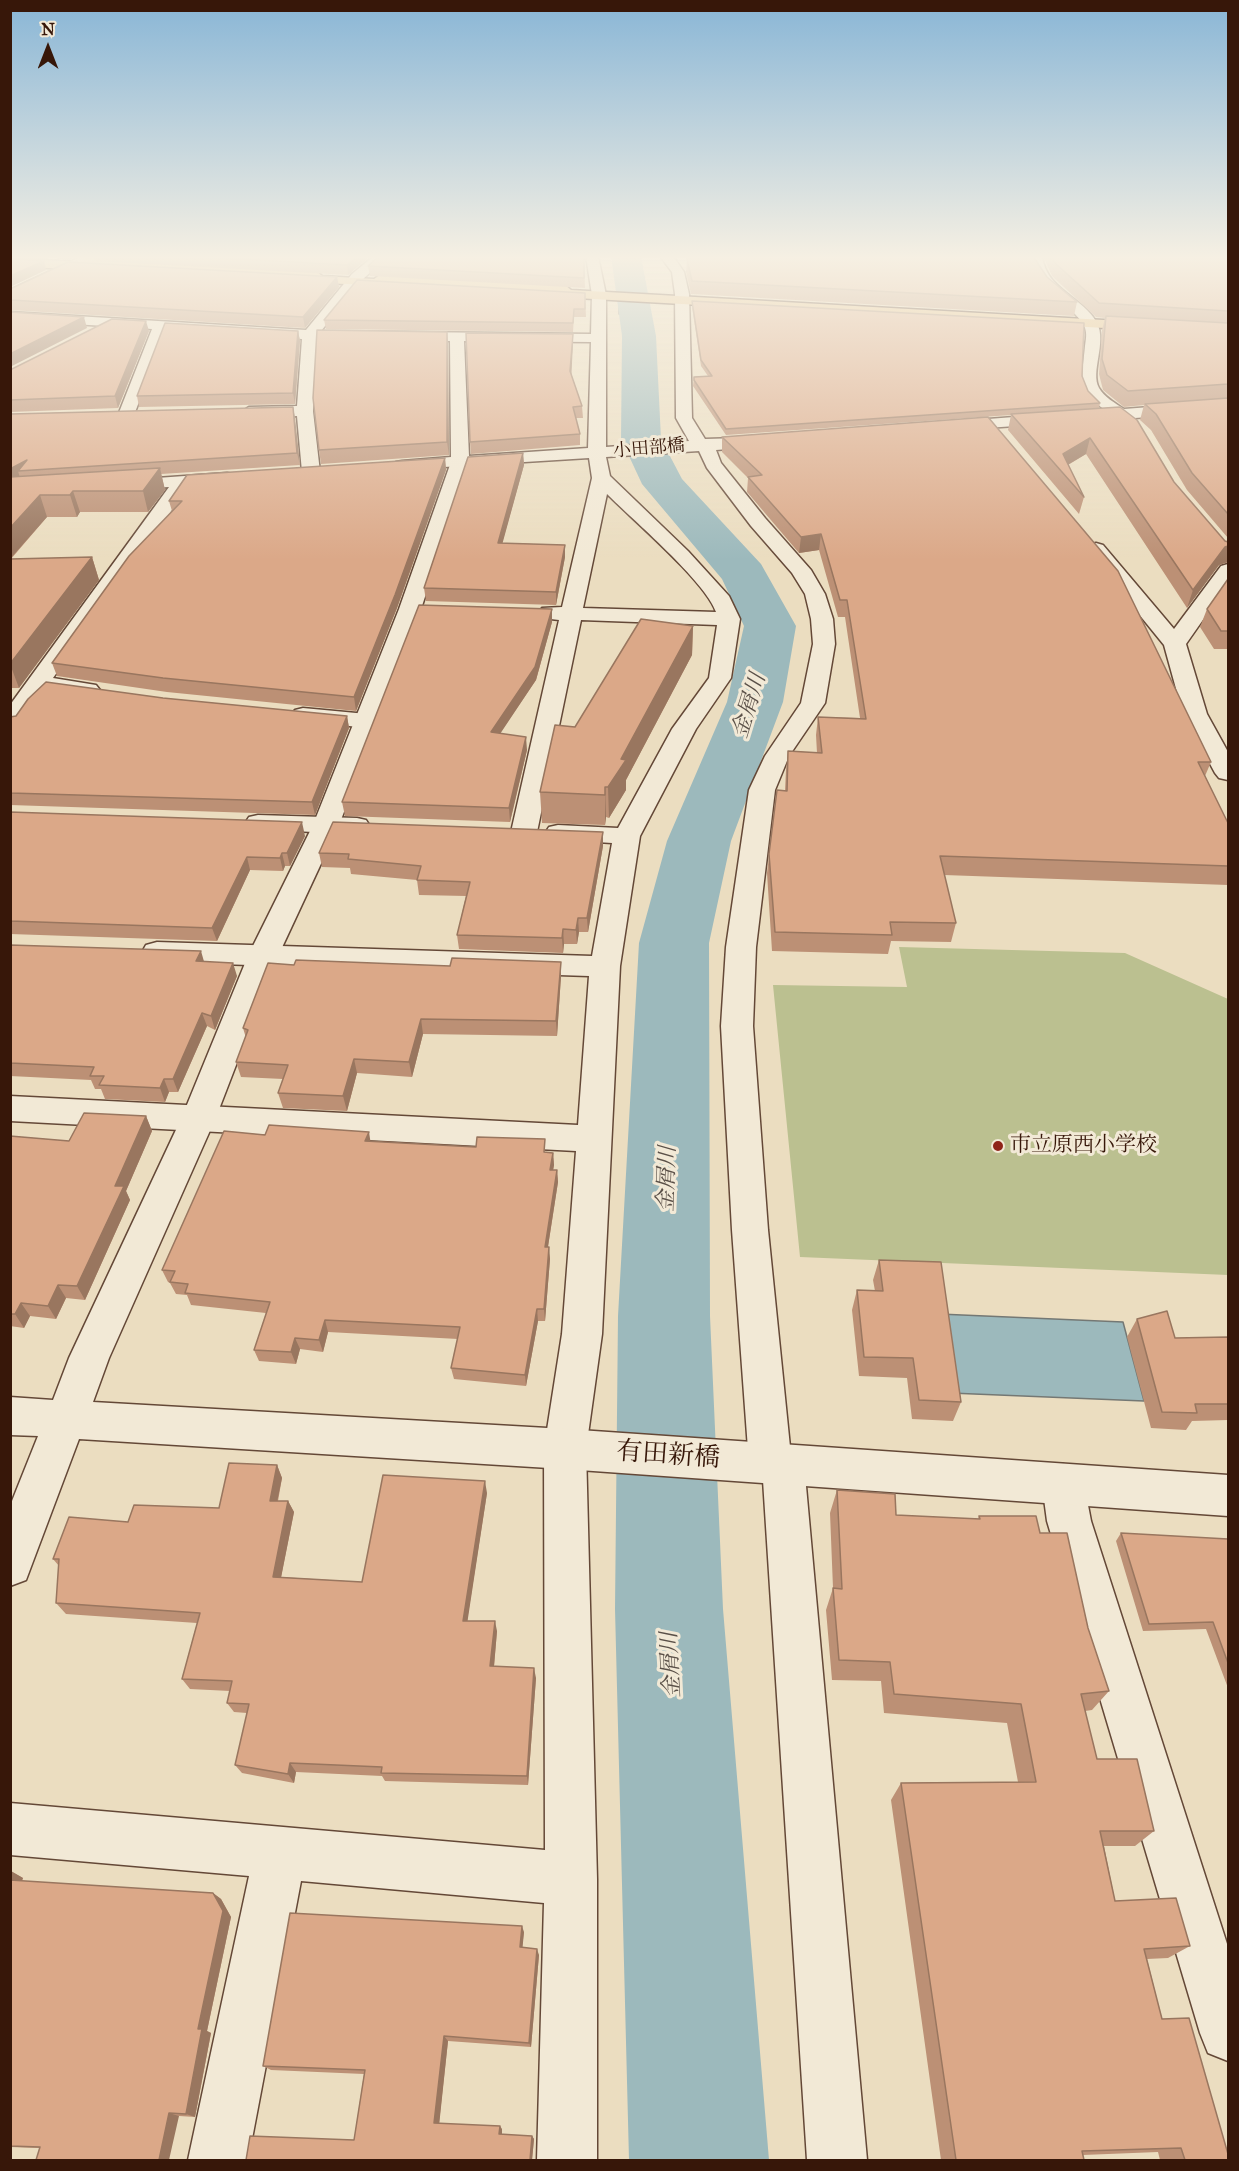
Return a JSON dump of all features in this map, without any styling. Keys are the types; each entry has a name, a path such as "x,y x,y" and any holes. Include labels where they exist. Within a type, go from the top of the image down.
{"street":[{"path":"146,357 121,415 147,414"},
{"path":"309,357 305,411 311,472"},
{"path":"10,1564 89,1358 199,1117 263,956 326,825 366,721 422,609 460,462 457,357"},
{"path":"599,357 597,453 601,478 572,614 513,832 627,836"},
{"path":"683,357 684,418 713,464 758,522 801,570 815,594 822,619 825,644 813,703 777,756 762,790 741,947 738,1037 750,1230 777,1463 837,2160"},
{"path":"1092,357 1089,385 1097,397 1141,431"},
{"path":"933,428 1228,406"},
{"path":"237,412 305,411"},
{"path":"990,424 1006,442"},
{"name":"小田部橋","path":"380,468 786,440"},
{"path":"288,474 334,471"},
{"path":"102,486 241,477"},
{"path":"567,2160 571,1879 566,1449 582,1334 605,966 627,836 684,729 720,678 729,619 722,600 681,555 601,478"},
{"path":"10,722 183,481"},
{"path":"1083,534 1175,644 1195,714 1221,745 1228,773"},
{"path":"1175,644 1228,570"},
{"path":"526,612 729,619"},
{"path":"37,683 108,693"},
{"path":"284,713 366,721"},
{"path":"232,822 384,827"},
{"path":"125,950 605,966"},
{"path":"10,1108 593,1138"},
{"name":"有田新橋","path":"10,1416 566,1449 1228,1496"},
{"path":"1063,1484 1069,1521 1228,2033"},
{"path":"10,1829 571,1879"},
{"path":"218,2160 280,1853"}],"green space":[{"path":"899,947 1125,953 1228,999 1228,1275 800,1257 773,985 907,987"}],"water":[{"path":"939,1314 1123,1322 1144,1401 950,1393"}],"building":[{"path":"35,357 131,357 115,396 10,400 10,370"},
{"path":"152,357 296,357 293,393 137,396"},
{"path":"315,357 447,357 447,442 319,450 313,398"},
{"path":"467,357 571,357 570,371 582,406 573,407 580,434 470,442"},
{"path":"701,357 1083,357 1082,376 1088,391 1100,403 726,429 694,380 694,377 712,376"},
{"path":"1228,357 1228,384 1128,391 1107,375 1102,359"},
{"path":"1228,398 1228,514 1192,473 1156,414 1145,404"},
{"path":"293,407 297,453 18,471 27,460 10,469 10,414"},
{"path":"1120,407 1137,420 1174,482 1228,542 1228,546 1193,590 1090,438 1063,454 1084,497 1011,414"},
{"path":"988,417 1118,571 1211,762 1198,762 1228,823 1228,866 940,856 956,923 890,922 892,935 775,932 769,854 777,790 787,791 788,751 822,753 818,717 866,719 847,600 840,600 821,534 801,537 748,477 762,475 722,437"},
{"path":"523,453 498,543 565,545 556,592 424,588 468,457"},
{"path":"445,458 395,595 354,697 163,678 52,663 129,556 182,501 169,501 187,475"},
{"path":"160,468 143,491 73,491 70,495 40,495 10,528 10,477"},
{"path":"92,557 10,664 10,559"},
{"path":"1228,579 1228,631 1221,631 1207,609"},
{"path":"419,605 552,609 535,667 491,732 526,737 509,808 342,802"},
{"path":"641,619 693,626 621,759 626,760 608,787 605,787 605,795 540,792 555,725 575,727"},
{"path":"46,682 163,698 347,716 312,802 10,793 10,717 16,716 28,699"},
{"path":"10,812 302,822 287,853 282,853 280,858 247,857 212,928 10,921"},
{"path":"333,822 603,832 587,918 578,918 576,930 563,929 562,938 457,935 470,882 417,880 421,866 348,859 349,854 319,853"},
{"path":"10,945 201,951 196,961 233,963 211,1016 202,1013 173,1079 164,1079 160,1088 99,1085 104,1076 90,1076 94,1067 10,1063"},
{"path":"452,958 561,962 556,1021 421,1019 409,1062 354,1059 343,1096 278,1093 288,1065 236,1062 248,1030 243,1028 268,963 294,965 296,960 450,966"},
{"path":"84,1113 146,1116 115,1186 124,1186 77,1286 58,1285 48,1306 21,1303 15,1314 10,1314 10,1136 69,1141"},
{"path":"269,1125 369,1132 365,1141 476,1147 477,1137 545,1139 544,1152 553,1153 550,1170 557,1170 545,1247 549,1247 544,1309 537,1309 525,1375 451,1368 460,1327 325,1320 319,1340 295,1338 291,1352 254,1350 270,1302 185,1293 188,1284 170,1282 175,1271 162,1270 224,1131 265,1135"},
{"path":"879,1260 941,1262 961,1402 919,1400 913,1358 864,1357 857,1290 883,1291"},
{"path":"1167,1311 1175,1338 1228,1337 1228,1404 1195,1404 1197,1413 1162,1412 1137,1319"},
{"path":"229,1463 277,1465 270,1501 288,1501 273,1577 362,1582 383,1475 485,1481 463,1621 495,1621 490,1666 534,1668 527,1776 381,1773 382,1767 290,1763 288,1774 235,1765 249,1704 227,1703 232,1681 182,1679 200,1613 56,1603 59,1559 53,1559 69,1517 128,1522 134,1505 219,1508"},
{"path":"837,1490 895,1494 896,1515 980,1519 979,1516 1036,1516 1040,1533 1067,1533 1088,1628 1109,1691 1081,1694 1097,1759 1137,1759 1154,1831 1100,1831 1115,1901 1176,1898 1190,1946 1144,1949 1162,2019 1189,2018 1228,2160 1185,2160 1181,2148 1082,2151 1084,2160 956,2160 901,1783 1036,1782 1021,1704 894,1694 890,1662 839,1660 833,1588 842,1589"},
{"path":"1121,1533 1228,1539 1228,1663 1213,1622 1149,1624"},
{"path":"10,1880 213,1893 223,1911 198,2029 202,2029 186,2114 169,2113 159,2160 36,2160 40,2147 10,2146"},
{"path":"290,1913 522,1926 520,1947 537,1949 529,2043 444,2036 434,2123 500,2126 499,2134 532,2136 530,2160 246,2160 250,2136 354,2140 365,2070 263,2066"}],"waterway":[{"name":"金屑川","path":"639,357 641,439 663,484 744,574 770,626 755,702 699,841 674,943 664,1316 669,1609 699,2160"}],"place":[{"name":"市立原西小学校","path":"998,1146"}]}
